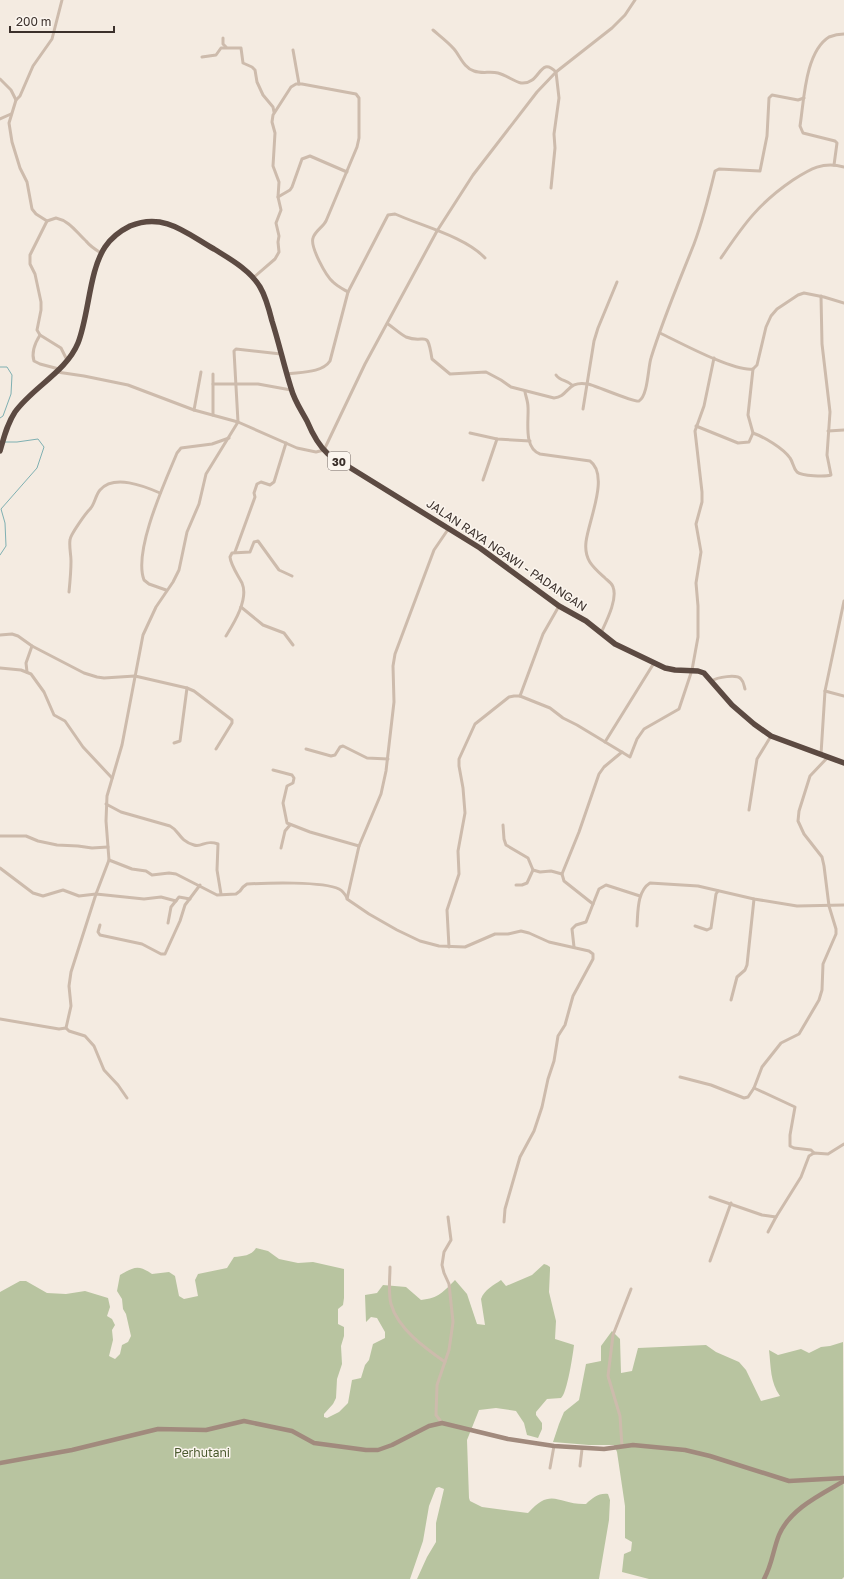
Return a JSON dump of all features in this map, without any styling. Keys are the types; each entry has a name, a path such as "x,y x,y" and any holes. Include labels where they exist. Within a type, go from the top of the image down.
{"highway":[{"name":"JALAN RAYA NGAWI - PADANGAN","path":"0,451 10,420 17,409 34,391 58,371 75,349 79,340 101,253 108,243 122,230 144,222 162,222 191,235 221,253 253,278 261,288 266,299 291,390 315,438 324,450 354,471 449,528 497,559 559,606 586,621 615,644 669,669 692,670 704,673 732,705 771,736 844,764"}],"street":[{"path":"47,221 36,214 32,209 27,182 17,160 9,123 16,100 20,96 26,84 33,66 52,39 62,0"},
{"path":"40,335 34,347 33,356 34,361 40,364 58,371 128,385 194,410 238,422 302,450 318,452 324,450 365,364 437,231 481,164 537,92 556,72 612,28 635,0"},
{"path":"433,30 454,49 467,66 475,71 496,72 518,82 526,83 534,80 539,71 544,68 551,68 556,72 558,103 554,134 555,148 551,188"},
{"path":"834,165 837,146 835,141 803,133 801,130 804,98 809,73 817,50 827,38 844,34"},
{"path":"223,38 223,44 228,47"},
{"path":"202,57 216,55 220,48 241,48 242,63 251,66 255,70 257,82 263,95 273,107 274,112"},
{"path":"293,50 299,84"},
{"path":"0,79 11,90 16,100"},
{"path":"253,278 275,260 279,252 279,236 276,223 281,210 278,197 279,182 274,173 273,162 275,136 272,122 274,112 291,88 299,84 358,96 358,142 326,221 314,236 312,243 329,278 337,286 348,292"},
{"path":"388,324 408,337 425,338 428,340 432,359 450,374 486,372 511,387 525,392 558,398 561,397 572,385 578,383 606,389 631,400 641,400 646,388 650,358 700,226 715,171 719,169 760,171 767,136 769,98 772,95 798,100 804,98"},
{"path":"0,119 11,114"},
{"path":"278,197 290,190 292,187 304,157 310,156 347,172"},
{"path":"721,258 740,230 765,201 778,190 812,168 821,165 844,167"},
{"path":"287,374 320,369 328,364 332,357 348,292 388,215 395,214 437,231 474,248 485,258"},
{"path":"67,361 61,348 40,335 37,328 41,302 35,274 30,266 32,247 47,221 56,218 66,222 75,229 88,244 101,253"},
{"path":"583,409 592,347 617,282"},
{"path":"696,426 741,443 749,442 753,434 748,415 753,369 757,365 766,327 771,316 777,309 801,294 821,296 844,303"},
{"path":"753,434 765,438 785,453 791,459 794,468 798,473 829,476 832,474 827,455 830,412 822,344 821,296"},
{"path":"660,333 714,358 741,368 753,369"},
{"path":"66,1028 70,1006 69,986 71,972 96,894 109,860 106,804 122,746 145,631 166,590 173,582 179,570 187,532 198,504 204,478 238,422 235,350 281,354"},
{"path":"449,947 447,910 460,874 458,851 465,813 459,759 476,724 509,697 520,696 546,706 562,718 630,757 637,738 644,728 679,709 692,670 698,634 696,584 701,552 696,524 702,497 695,436 696,426 704,406 714,358"},
{"path":"194,410 201,372"},
{"path":"213,416 214,374"},
{"path":"556,375 558,379 569,382 572,385"},
{"path":"213,384 265,385 291,390"},
{"path":"525,392 528,403 527,430 530,441 537,453 590,461 595,465 599,483 587,536 586,556 591,565 613,586 614,595 611,608 601,633"},
{"path":"828,430 844,430"},
{"path":"470,433 497,438 530,441"},
{"path":"166,590 144,580 142,564 151,520 160,492 177,453 181,448 212,444 229,438"},
{"path":"483,480 497,438"},
{"path":"226,636 235,621 240,607 243,587 230,559 231,555 235,552 255,497 254,493 257,484 261,482 270,485 274,482 286,443"},
{"path":"69,592 71,561 70,538 86,512 93,506 97,494 101,489 108,485 126,482 138,484 160,492"},
{"path":"347,899 358,846 381,794 388,759 394,702 394,654 434,550 449,528"},
{"path":"235,552 250,552 255,541 258,541 279,570 292,576"},
{"path":"821,754 825,691 844,601"},
{"path":"520,696 543,634 559,606"},
{"path":"240,607 263,625 284,633 293,645"},
{"path":"0,636 15,634 32,646 84,673 96,677 104,678 135,676 194,691 232,720 232,723 216,749"},
{"path":"26,672 26,663 32,646"},
{"path":"605,742 654,663"},
{"path":"0,668 26,672 34,678 41,687 54,715 65,721 84,747 112,778"},
{"path":"712,681 722,677 738,678 743,681 745,689"},
{"path":"174,743 180,741 181,737 182,716 187,688"},
{"path":"825,691 844,696"},
{"path":"749,810 757,759 771,736"},
{"path":"306,749 331,756 335,755 340,747 343,746 366,758 388,759"},
{"path":"593,904 564,881 562,874 579,832 599,774 604,767 622,752"},
{"path":"680,1077 711,1085 744,1098 748,1097 754,1088 762,1067 781,1043 798,1034 819,1000 822,990 823,964 836,931 829,906 822,857 804,834 798,821 799,812 810,776 828,757"},
{"path":"273,770 292,775 294,778 293,782 287,786 283,803 286,822 310,832 358,846"},
{"path":"106,804 121,812 170,826 183,840 195,846 208,842 218,844 217,870 221,894"},
{"path":"281,848 285,831 290,824"},
{"path":"503,825 506,845 528,858 533,870 527,883 516,885"},
{"path":"0,836 26,836 57,845 92,848 108,847"},
{"path":"109,860 132,869 146,871 152,875 170,873 176,874 214,894 236,894 247,884 304,884 338,888 343,891 347,899 369,914 412,938 428,944 449,947 470,945 495,934 508,934 521,931 549,942 592,952 593,959 573,996 565,1025 558,1036 554,1062 548,1079 542,1107 534,1131 520,1157 505,1209 504,1222"},
{"path":"0,868 33,893 38,895 51,895 63,890 76,895 96,894 144,899 161,898 176,901"},
{"path":"533,870 540,872 551,871 562,874"},
{"path":"637,926 640,896 650,883 693,886 754,900 797,906 844,905"},
{"path":"574,947 572,929 576,925 586,922 599,889 606,885 640,896"},
{"path":"100,925 98,932 100,934 142,944 164,954 167,952 180,921 184,907 200,886"},
{"path":"695,926 707,930 711,928 716,894 718,891"},
{"path":"168,923 171,907 176,901 181,896 190,899"},
{"path":"731,1000 737,978 745,970 747,965 754,900"},
{"path":"0,1019 59,1029 66,1028 69,1031 85,1036 94,1046 104,1070 118,1085 127,1098"},
{"path":"754,1088 795,1106 790,1135 790,1146 794,1148 811,1150 814,1153 825,1155 844,1144"},
{"path":"768,1232 801,1177 807,1158 810,1154 814,1153"},
{"path":"710,1197 762,1215 776,1217"},
{"path":"710,1261 730,1203"},
{"path":"448,1217 452,1240 444,1252 442,1265 449,1284 453,1327 449,1350 437,1381 435,1407 436,1418 442,1423 494,1436 554,1446 582,1449 604,1449 633,1445 685,1450 710,1456 789,1481 844,1478"},
{"path":"390,1267 391,1302 397,1316 410,1334 422,1346 445,1362"},
{"path":"622,1447 620,1416 608,1376 613,1335 631,1289"},
{"path":"0,1463 72,1450 153,1430 169,1428 206,1430 244,1420 283,1428 297,1433 314,1443 378,1450 392,1446 429,1426 442,1423"},
{"path":"550,1468 554,1446"},
{"path":"580,1466 582,1449"},
{"path":"764,1579 769,1570 780,1533 787,1521 795,1512 844,1481"}],"green space":[{"name":"Perhutani","path":"256,1248 268,1251 279,1259 298,1263 313,1262 344,1269 343,1305 338,1309 338,1324 344,1327 344,1336 341,1346 342,1364 337,1379 336,1398 324,1414 324,1417 327,1418 339,1412 348,1403 352,1380 361,1378 365,1365 369,1360 373,1344 385,1338 385,1332 377,1318 371,1317 366,1322 365,1295 377,1293 383,1285 406,1287 421,1300 427,1299 440,1294 455,1280 467,1294 477,1324 485,1325 481,1299 487,1290 501,1280 506,1286 532,1275 544,1264 550,1267 549,1292 556,1321 555,1339 574,1345 563,1395 561,1398 547,1399 536,1412 536,1415 542,1423 542,1429 538,1438 527,1435 524,1423 516,1411 496,1408 479,1410 467,1440 469,1498 470,1501 482,1507 528,1513 543,1500 556,1499 576,1504 586,1504 598,1495 608,1494 610,1500 609,1520 599,1579 417,1579 436,1542 436,1523 444,1489 439,1487 436,1488 429,1506 423,1541 410,1579 0,1579 0,1292 20,1281 26,1281 47,1293 66,1294 85,1291 108,1298 110,1307 107,1316 112,1319 115,1325 112,1330 113,1340 109,1356 115,1359 120,1354 122,1345 128,1342 131,1336 126,1314 123,1309 122,1299 117,1291 120,1275 136,1268 143,1269 152,1274 169,1272 175,1276 179,1296 184,1299 198,1296 195,1280 198,1274 227,1268 234,1257 249,1254"},
{"path":"612,1331 620,1339 621,1373 632,1371 638,1348 706,1345 716,1352 739,1362 746,1370 761,1401 780,1396 774,1385 769,1350 778,1355 801,1349 809,1353 821,1347 843,1342 844,1577 842,1579 649,1579 622,1572 624,1554 631,1551 632,1542 625,1538 625,1506 617,1452 614,1445 589,1445 553,1442 564,1412 579,1400 586,1364 601,1361 601,1346"}],"waterway":[{"path":"0,367 7,367 12,375 11,394 3,416 0,418"},
{"path":"0,555 6,546 5,523 1,509 37,468 44,447 38,439 5,442"}]}
